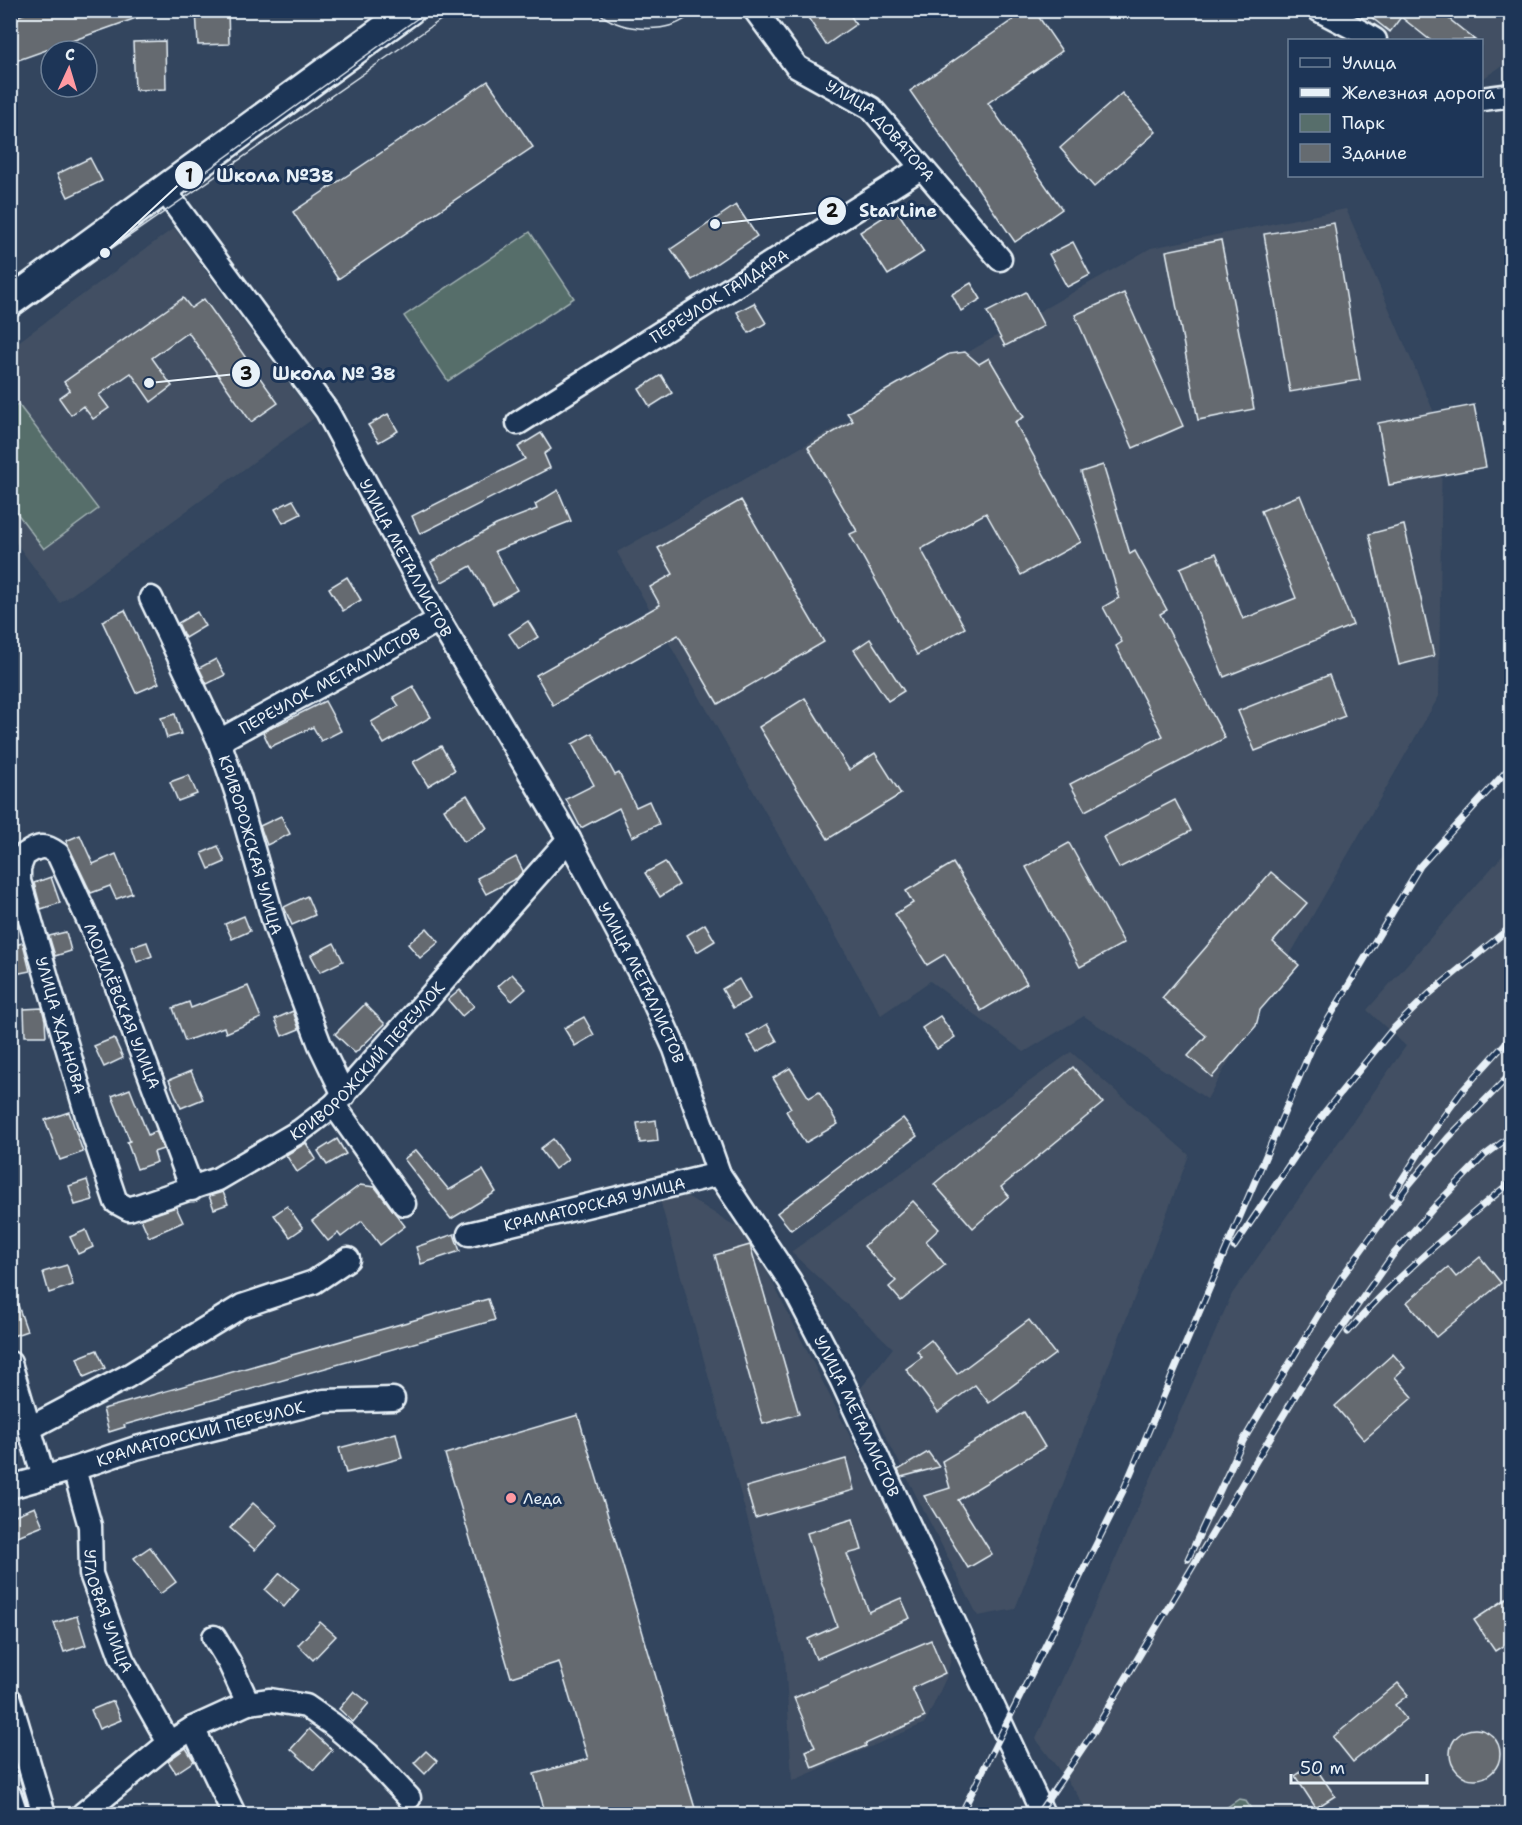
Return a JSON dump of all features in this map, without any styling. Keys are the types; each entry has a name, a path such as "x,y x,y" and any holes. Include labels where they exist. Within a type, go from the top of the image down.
{"main road":[{"path":"10,302 410,10"}],"street":[{"name":"УЛИЦА ДОВАТОРА","path":"755,10 797,67 871,108 1000,260"},
{"path":"1319,10 1373,39"},
{"path":"1483,99 1512,95"},
{"name":"ПЕРЕУЛОК ГАЙДАРА","path":"518,423 921,168"},
{"name":"УЛИЦА МЕТАЛЛИСТОВ","path":"165,191 327,411 439,620 569,839 651,996 675,1050 719,1174 789,1281 842,1381 1043,1815"},
{"name":"КРИВОРОЖСКАЯ УЛИЦА","path":"151,598 219,741 238,797 275,926 339,1100"},
{"name":"ПЕРЕУЛОК МЕТАЛЛИСТОВ","path":"219,741 439,620"},
{"name":"КРИВОРОЖСКИЙ ПЕРЕУЛОК","path":"116,1202 129,1209 218,1179 290,1137 339,1100 569,839"},
{"name":"МОГИЛЁВСКАЯ УЛИЦА","path":"32,850 40,846 49,847 58,854 110,968 192,1189"},
{"name":"УЛИЦА ЖДАНОВА","path":"32,850 24,855 19,868 19,881 88,1119 116,1202"},
{"path":"339,1100 404,1204"},
{"name":"КРАМАТОРСКАЯ УЛИЦА","path":"469,1234 719,1174"},
{"path":"30,1428 128,1376 242,1306 314,1282 348,1260"},
{"path":"10,1364 44,1478"},
{"name":"КРАМАТОРСКИЙ ПЕРЕУЛОК","path":"10,1487 74,1470 136,1448 324,1401 393,1398"},
{"name":"УГЛОВАЯ УЛИЦА","path":"74,1470 90,1526 91,1574 122,1659 169,1743"},
{"path":"214,1637 229,1662 248,1703"},
{"path":"10,1700 44,1815"},
{"path":"83,1815 169,1743 193,1728 248,1703 270,1701 306,1706 332,1724 368,1754 409,1798"},
{"path":"193,1728 234,1815"},
{"path":"10,1796 16,1815"}],"shaded area":[{"path":"1345,11 1511,11 1511,60 1483,78 1483,39 1390,39"},
{"path":"1346,209 1442,431 1439,696 1207,1099 1084,1016 1024,1052 930,981 881,1015 617,552 1151,248"},
{"path":"174,228 314,418 60,603 11,536 10,348"},
{"path":"1511,846 1511,1814 1088,1814 1077,1794 1036,1739 1232,1294 1406,1046 1367,1010"},
{"path":"1071,1052 1189,1155 1015,1609 978,1616 861,1388 893,1348 791,1252"},
{"path":"677,1190 748,1234 907,1549 934,1615 952,1644 946,1678 925,1723 792,1781 785,1656 659,1196"}],"green space":[{"path":"530,232 574,298 448,381 404,316"},
{"path":"18,404 98,509 44,549 11,505 11,410"},
{"path":"1239,1799 1245,1800 1255,1814 1221,1814 1223,1810"}],"building":[{"path":"34,10 152,10 153,12 77,39 39,39 39,53 10,63 10,19"},
{"path":"196,10 228,10 229,44 198,45"},
{"path":"803,10 847,10 856,24 826,45"},
{"path":"1027,10 1034,10 1062,51 988,103 1062,209 1015,242 910,91"},
{"path":"1362,10 1438,10 1474,39 1429,39 1401,17 1390,32"},
{"path":"165,41 166,89 135,90 133,42"},
{"path":"488,81 533,147 338,279 293,212"},
{"path":"1122,93 1156,132 1094,187 1060,148"},
{"path":"90,158 102,181 68,197 57,174"},
{"path":"736,205 757,236 692,280 671,249"},
{"path":"896,209 924,252 888,275 860,232"},
{"path":"1334,223 1360,380 1290,392 1264,234"},
{"path":"1221,240 1254,409 1198,420 1166,251"},
{"path":"1073,242 1090,275 1067,287 1049,254"},
{"path":"971,283 981,299 961,311 952,294"},
{"path":"1026,292 1044,326 1005,346 987,312"},
{"path":"1124,293 1183,426 1133,448 1075,315"},
{"path":"183,298 191,308 204,299 278,403 251,422 188,332 152,358 172,386 151,402 131,373 99,395 109,408 93,419 83,406 71,415 59,398 70,390 64,382"},
{"path":"754,303 766,323 749,333 737,312"},
{"path":"965,352 979,364 989,358 1024,417 1015,422 1081,542 1021,575 986,513 921,549 965,628 917,655 850,534 857,531 808,447 853,421 847,413 949,354"},
{"path":"661,375 672,393 650,407 639,389"},
{"path":"1474,405 1486,467 1389,485 1378,423"},
{"path":"388,414 398,431 379,442 368,425"},
{"path":"541,433 551,449 544,454 550,468 420,534 412,516 525,459 518,447"},
{"path":"1103,465 1130,554 1135,551 1167,610 1160,614 1225,738 1085,811 1070,784 1163,736 1116,646 1122,642 1103,607 1119,598 1081,472"},
{"path":"558,490 571,521 495,551 517,590 493,604 471,566 442,582 431,562 496,525 537,509 535,504"},
{"path":"1300,495 1353,625 1224,677 1180,568 1216,553 1243,619 1296,598 1261,511"},
{"path":"293,500 301,514 283,523 275,509"},
{"path":"741,500 824,642 718,704 678,635 553,705 536,675 660,605 650,587 673,574 658,548"},
{"path":"1404,525 1434,656 1399,665 1369,534"},
{"path":"347,577 361,600 343,611 329,588"},
{"path":"125,610 159,683 136,693 102,621"},
{"path":"197,612 205,626 185,638 178,623"},
{"path":"528,621 538,637 519,649 509,634"},
{"path":"870,639 904,691 888,701 854,650"},
{"path":"216,659 225,675 207,684 199,668"},
{"path":"1329,675 1345,716 1255,751 1238,711"},
{"path":"413,686 431,717 384,744 371,722 399,706 393,697"},
{"path":"805,698 849,770 875,753 901,794 828,839 759,727"},
{"path":"325,701 341,731 321,741 313,727 270,747 263,732"},
{"path":"175,714 181,734 167,738 161,718"},
{"path":"592,733 615,775 619,773 636,807 649,801 659,824 632,837 619,808 581,828 566,799 594,785 572,744"},
{"path":"441,746 455,770 428,786 413,762"},
{"path":"189,775 197,794 178,801 170,782"},
{"path":"467,795 487,828 464,842 444,809"},
{"path":"1175,800 1191,831 1119,868 1103,837"},
{"path":"281,816 290,834 267,845 260,826"},
{"path":"80,835 93,864 116,854 132,893 116,899 110,886 91,893 66,841"},
{"path":"1069,843 1124,943 1080,967 1026,867"},
{"path":"218,846 225,862 209,869 202,853"},
{"path":"516,857 523,871 517,878 486,894 477,878"},
{"path":"665,862 679,885 660,897 645,873"},
{"path":"953,863 1027,983 981,1011 945,954 927,965 895,914 913,903 906,891"},
{"path":"1271,872 1307,903 1273,942 1299,965 1260,1010 1256,1026 1212,1077 1188,1056 1206,1036 1162,998"},
{"path":"51,877 60,903 41,909 34,883"},
{"path":"307,896 315,915 292,925 284,907"},
{"path":"244,916 250,931 232,939 225,924"},
{"path":"705,924 715,941 697,952 687,935"},
{"path":"427,928 439,942 420,958 408,944"},
{"path":"66,932 71,951 55,956 49,936"},
{"path":"147,942 152,956 137,962 132,947"},
{"path":"23,943 30,971 10,975 10,946"},
{"path":"334,943 343,961 320,972 311,955"},
{"path":"512,974 526,989 512,1001 498,986"},
{"path":"739,979 750,999 733,1008 722,989"},
{"path":"248,986 261,1018 226,1033 224,1027 185,1041 173,1008 189,1002 191,1008"},
{"path":"460,990 474,1006 462,1016 448,1000"},
{"path":"365,1004 385,1024 355,1053 335,1034"},
{"path":"42,1008 46,1036 25,1036 24,1009"},
{"path":"293,1011 299,1029 282,1036 275,1019"},
{"path":"940,1016 955,1037 937,1049 922,1028"},
{"path":"584,1017 594,1035 575,1046 564,1028"},
{"path":"767,1024 777,1041 757,1052 747,1036"},
{"path":"114,1038 123,1058 104,1067 94,1046"},
{"path":"1073,1067 1103,1103 1001,1187 1009,1196 973,1228 934,1184"},
{"path":"790,1068 809,1098 819,1092 838,1124 805,1143 786,1111 791,1108 773,1078"},
{"path":"191,1071 203,1099 181,1108 169,1080"},
{"path":"130,1089 148,1135 156,1131 163,1149 154,1152 157,1162 137,1169 127,1142 130,1141 112,1096"},
{"path":"69,1112 83,1152 60,1160 45,1120"},
{"path":"903,1118 917,1136 791,1230 777,1213"},
{"path":"656,1120 658,1141 640,1143 637,1123"},
{"path":"337,1139 346,1154 327,1165 318,1151"},
{"path":"553,1139 568,1159 555,1169 540,1149"},
{"path":"306,1143 316,1159 297,1172 286,1155"},
{"path":"416,1150 449,1190 483,1170 496,1192 451,1219 404,1159"},
{"path":"87,1180 93,1200 75,1205 69,1186"},
{"path":"360,1185 375,1187 405,1226 380,1245 362,1221 341,1237 338,1233 328,1241 312,1221"},
{"path":"223,1192 228,1204 214,1209 209,1196"},
{"path":"913,1201 939,1229 926,1241 945,1265 901,1301 889,1287 896,1281 864,1246"},
{"path":"287,1206 303,1228 290,1237 274,1215"},
{"path":"176,1207 183,1222 149,1237 141,1219"},
{"path":"86,1230 93,1247 78,1254 70,1237"},
{"path":"454,1234 460,1251 421,1264 416,1247"},
{"path":"750,1245 799,1414 763,1424 715,1255"},
{"path":"1480,1257 1501,1283 1436,1337 1407,1302 1448,1267 1456,1277"},
{"path":"67,1265 73,1285 49,1293 43,1272"},
{"path":"13,1291 27,1331 10,1337 10,1292"},
{"path":"488,1299 495,1320 124,1425 125,1427 109,1432 103,1409"},
{"path":"1029,1320 1055,1354 989,1403 975,1385 938,1412 906,1369 922,1357 917,1351 931,1340 957,1374"},
{"path":"97,1350 105,1368 84,1377 77,1358"},
{"path":"1393,1354 1405,1368 1395,1377 1413,1397 1364,1440 1335,1406"},
{"path":"1024,1412 1045,1447 958,1500 992,1554 968,1568 924,1496 950,1488 942,1461"},
{"path":"578,1415 697,1815 546,1815 534,1774 588,1759 559,1662 511,1677 445,1454"},
{"path":"396,1433 402,1458 346,1473 339,1448"},
{"path":"928,1452 939,1467 901,1477 898,1470"},
{"path":"846,1459 854,1490 755,1518 746,1487"},
{"path":"253,1503 278,1525 255,1550 230,1528"},
{"path":"35,1507 43,1526 15,1537 10,1527 10,1517"},
{"path":"853,1519 862,1550 847,1554 869,1612 901,1598 910,1618 816,1659 808,1639 837,1626 807,1533"},
{"path":"150,1547 176,1582 160,1594 134,1558"},
{"path":"280,1573 299,1589 284,1607 265,1590"},
{"path":"1512,1595 1512,1640 1495,1651 1474,1620"},
{"path":"77,1616 86,1645 64,1652 54,1623"},
{"path":"320,1622 336,1636 313,1660 298,1645"},
{"path":"931,1640 945,1673 912,1688 925,1717 865,1744 866,1746 812,1768 806,1751 815,1747 794,1698"},
{"path":"1398,1683 1408,1695 1395,1705 1406,1719 1353,1762 1333,1737"},
{"path":"354,1691 369,1703 353,1722 339,1709"},
{"path":"113,1701 121,1720 99,1729 91,1710"},
{"path":"309,1729 332,1750 314,1770 291,1749"},
{"path":"1470,1729 1480,1729 1493,1736 1500,1749 1500,1759 1493,1772 1480,1779 1470,1779 1461,1775 1454,1768 1450,1759 1450,1749 1454,1740 1461,1733"},
{"path":"186,1748 194,1761 176,1773 168,1761"},
{"path":"426,1751 437,1761 425,1774 414,1763"},
{"path":"1313,1764 1335,1796 1316,1808 1295,1776"}],"tram line":[{"path":"183,188 429,10"},
{"path":"10,322 105,253 455,10"},
{"path":"597,10 622,25 643,28 673,25 697,10"},
{"path":"10,1746 30,1814"}],"railway":[{"path":"961,1814 1123,1491 1313,1045 1420,866 1512,765"},
{"path":"1234,1247 1324,1113 1391,1031 1429,994 1512,926"},
{"path":"1393,1194 1435,1128 1463,1090 1512,1036"},
{"path":"1188,1559 1243,1441 1341,1278 1407,1187 1448,1138 1512,1073"},
{"path":"1038,1814 1096,1728 1301,1386 1392,1256 1436,1205 1484,1156 1512,1135"},
{"path":"1348,1332 1406,1272 1512,1181"}],"place":[{"name":"StarLine","path":"715,224"},
{"name":"Школа №38","path":"105,253"},
{"name":"Школа № 38","path":"149,383"},
{"name":"Леда","path":"511,1498"}]}
